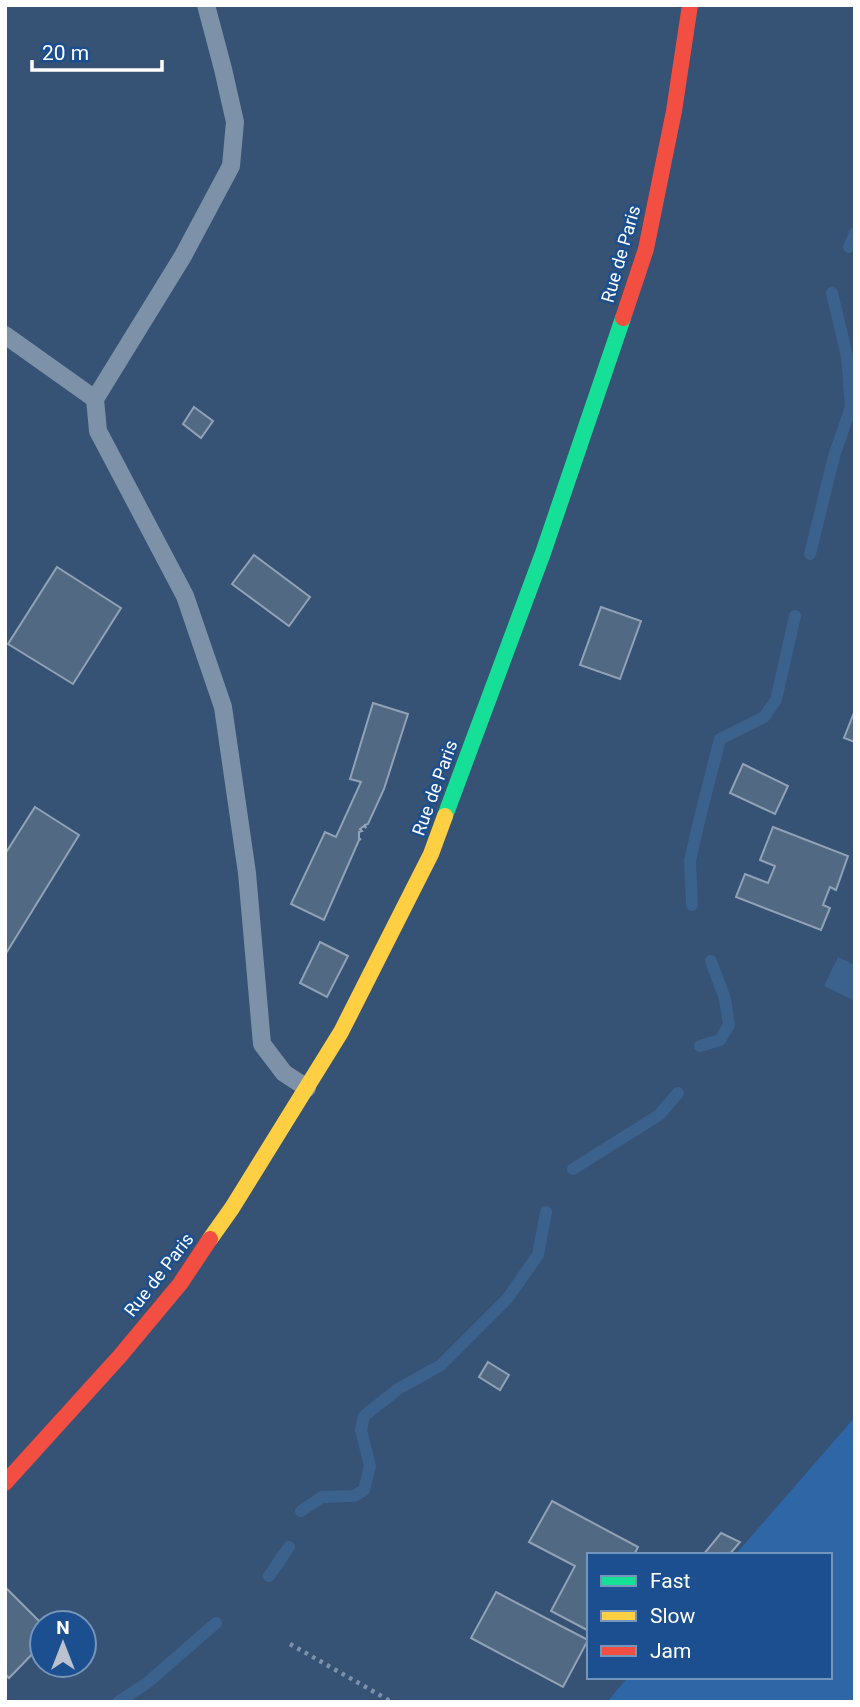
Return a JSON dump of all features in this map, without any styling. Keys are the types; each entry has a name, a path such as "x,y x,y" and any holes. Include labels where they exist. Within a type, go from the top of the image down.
{"main road":[{"name":"Rue de Paris","path":"5,1483 120,1356 180,1284 232,1208 341,1032 431,854 543,553 646,249 674,111 690,5"}],"lane":[{"path":"206,5 235,122 231,166 183,256 95,399 98,431 185,596 223,707 247,873 262,1044 284,1073 307,1088"},
{"path":"5,335 95,399"}],"path":[{"path":"290,1644 392,1702"}],"shaded area":[{"path":"838,957 855,965 855,1001 824,986"},
{"path":"855,1417 855,1702 607,1702 626,1679 832,1679 832,1553 737,1553"}],"building":[{"path":"194,407 213,421 201,438 183,424"},
{"path":"254,555 310,597 289,626 232,584"},
{"path":"57,567 121,608 73,684 8,644"},
{"path":"601,607 641,621 620,679 580,665"},
{"path":"373,703 408,714 384,789 368,824 365,825 366,828 364,826 360,829 361,839 324,920 291,904 325,832 336,837 361,782 350,779"},
{"path":"855,710 855,742 844,738"},
{"path":"743,764 788,786 775,814 730,793"},
{"path":"35,807 79,835 5,955 5,854"},
{"path":"773,827 848,856 836,890 830,887 823,905 830,908 821,930 736,897 745,874 768,883 775,866 760,860"},
{"path":"320,942 348,956 327,997 300,983"},
{"path":"488,1362 509,1375 500,1390 479,1377"},
{"path":"552,1501 638,1547 635,1553 587,1553 587,1630 551,1611 575,1566 529,1542"},
{"path":"721,1533 740,1542 731,1553 705,1553"},
{"path":"7,1589 28,1610 28,1658 9,1678 5,1674"},
{"path":"496,1592 587,1639 587,1642 563,1687 471,1638"}],"waterway":[{"path":"849,247 855,233"},
{"path":"810,554 834,456 851,407 847,356 832,293"},
{"path":"692,905 690,861 720,739 764,717 776,700 795,616"},
{"path":"700,1046 720,1040 729,1025 725,999 711,961"},
{"path":"573,1169 659,1115 678,1093"},
{"path":"301,1511 322,1497 354,1496 364,1490 370,1466 361,1430 364,1416 398,1389 441,1365 507,1299 538,1255 546,1212"},
{"path":"269,1576 289,1547"},
{"path":"118,1702 147,1683 216,1623"}],"traffic: fast":[{"path":"445,816 543,553 623,318"}],"traffic: slow":[{"path":"210,1239 341,1032 431,854 445,816"}],"traffic: jam":[{"path":"623,318 646,249 674,111 690,5"},
{"path":"5,1483 120,1356 180,1284 210,1239"}]}
